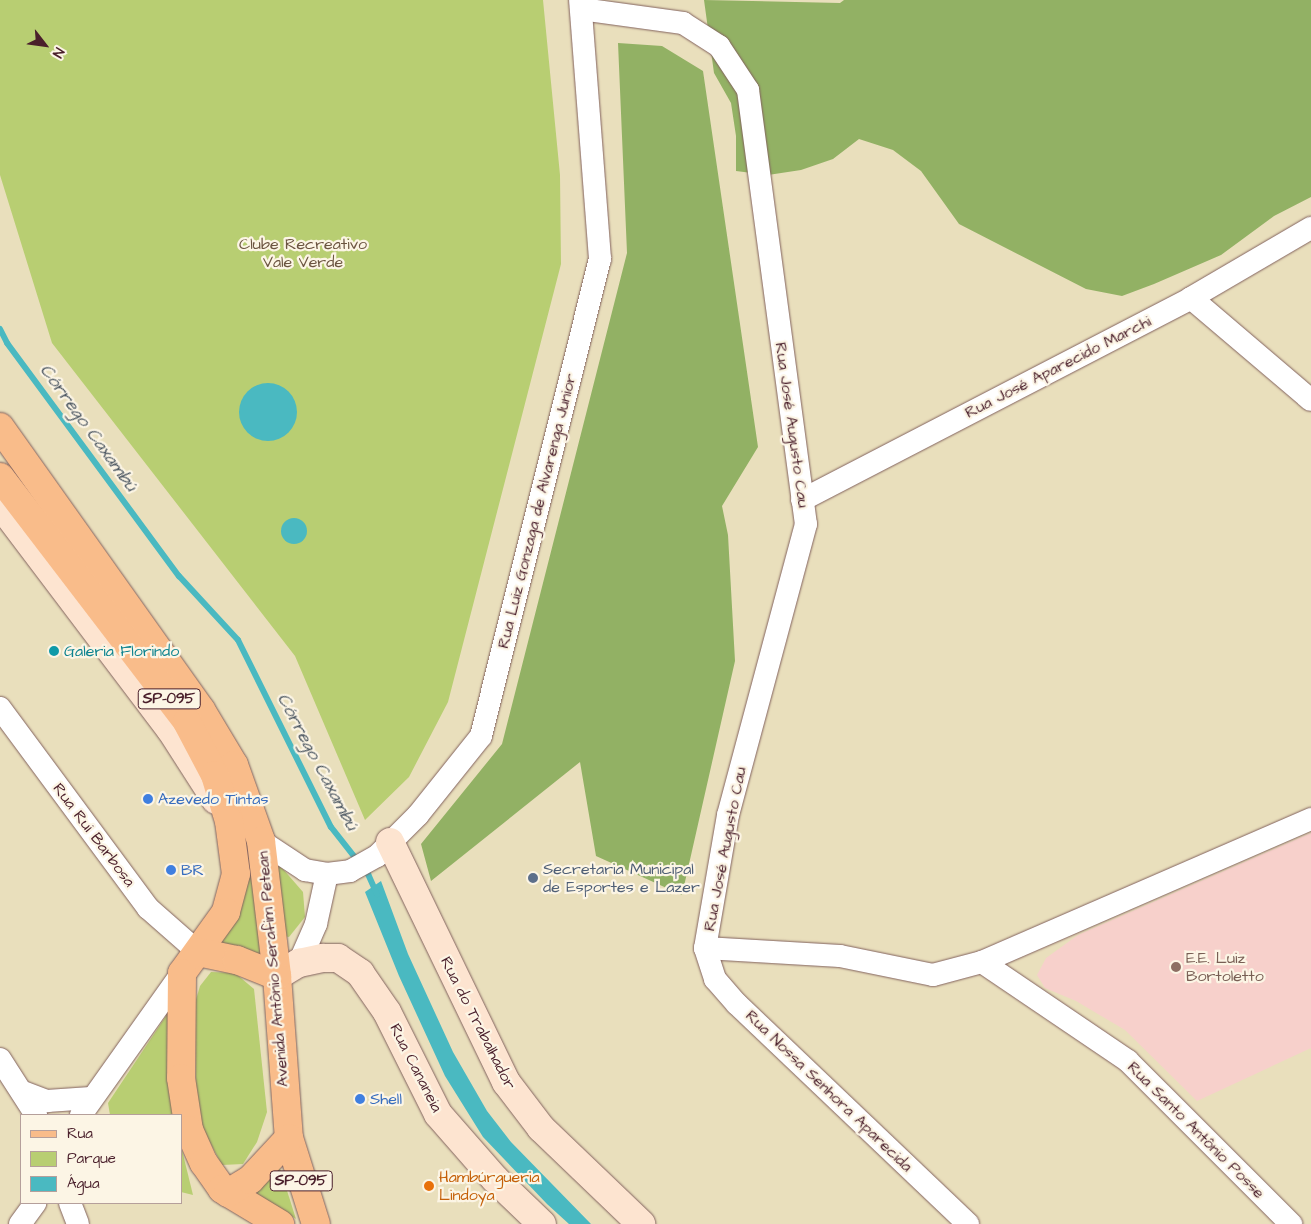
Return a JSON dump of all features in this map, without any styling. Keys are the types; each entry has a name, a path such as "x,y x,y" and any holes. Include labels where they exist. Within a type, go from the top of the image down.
{"main road":[{"name":"Avenida Antônio Serafim Petean","path":"0,427 201,710 234,765 261,841 288,969 289,1138 316,1224"},
{"name":"Avenida Antônio Serafim Petean","path":"0,478 187,722 215,775 229,820 236,874 226,912 198,952"},
{"path":"198,952 288,969"},
{"name":"SP-095","path":"198,952 182,973 181,1078 189,1130 204,1163 228,1193 280,1224"},
{"path":"228,1193 250,1180 289,1138"}],"street":[{"name":"Rua José Augusto Cau","path":"580,5 683,23 719,46 748,90 806,524 728,815 705,948"},
{"name":"Rua Luiz Gonzaga de Alvarenga Junior","path":"261,841 305,870 327,874 350,871 383,849 418,815 481,736 600,260 580,5"},
{"name":"Rua José Aparecido Marchi","path":"802,500 1191,298 1311,228"},
{"path":"1191,298 1311,400"},
{"path":"0,504 171,730 229,820"},
{"name":"Rua Rui Barbosa","path":"0,708 148,908 198,952"},
{"path":"705,948 840,956 933,975 982,962 1311,819"},
{"name":"Rua do Trabalhador","path":"383,849 506,1082 542,1128 640,1224"},
{"path":"288,969 316,924 327,874"},
{"name":"Rua Nossa Senhora Aparecida","path":"705,948 715,979 737,1004 968,1224"},
{"name":"Rua Cananeia","path":"288,969 338,958 360,973 387,1012 438,1114 495,1179 542,1224"},
{"name":"Rua Santo Antônio Posse","path":"982,962 1128,1061 1291,1224"},
{"path":"23,1092 47,1101 86,1106 182,973"},
{"path":"0,1059 35,1114"},
{"path":"20,1224 35,1204"},
{"path":"70,1204 78,1224"}],"shaded area":[{"name":"E.E. Luiz Bortoletto","path":"1311,833 1311,1048 1197,1101 1125,1030 1076,1001 1045,988 1037,975 1046,958 1078,935"}],"green space":[{"name":"Clube Recreativo Vale Verde","path":"0,0 543,0 560,175 561,264 448,702 409,777 365,820 295,656 52,343 0,175"},
{"path":"704,0 840,3 844,0 1311,0 1311,197 1274,216 1221,255 1154,284 1122,296 1086,289 959,224 921,171 893,150 859,139 833,159 801,170 768,175 736,171 736,136 731,103 714,73"},
{"path":"618,43 662,46 703,71 758,447 722,506 728,535 735,661 682,895 596,856 580,762 431,881 421,844 502,744 627,253"},
{"path":"276,861 303,892 305,917 289,937 283,936"},
{"path":"251,869 263,956 218,943 243,899"},
{"path":"211,972 235,973 254,989 267,1112 257,1142 243,1164 222,1165 200,1124 196,1104 195,1003 200,986"},
{"path":"170,1010 175,1114 110,1114 108,1103"},
{"path":"182,1150 193,1195 182,1192"},
{"path":"277,1159 296,1219 245,1186"}],"water":[{"path":"262,383 274,383 289,391 297,406 297,418 289,433 274,441 262,441 247,433 239,418 239,406 247,391"},
{"path":"294,518 303,522 307,531 303,540 294,544 285,540 281,531 285,522"},
{"path":"381,881 408,954 453,1052 487,1111 511,1142 591,1224 569,1224 547,1204 483,1137 445,1076 399,976 365,892"}],"waterway":[{"name":"Córrego Caxambú","path":"0,329 7,343 179,576 238,640 331,827 368,874 377,894"}],"place":[{"name":"Galeria Florindo","path":"54,651"},
{"name":"Azevedo Tintas","path":"148,799"},
{"name":"BR","path":"171,870"},
{"name":"Secretaria Municipal de Esportes e Lazer","path":"533,878"},
{"name":"E.E. Luiz Bortoletto","path":"1176,967"},
{"name":"Shell","path":"360,1099"},
{"name":"Hambúrgueria Lindoya","path":"429,1186"}]}
